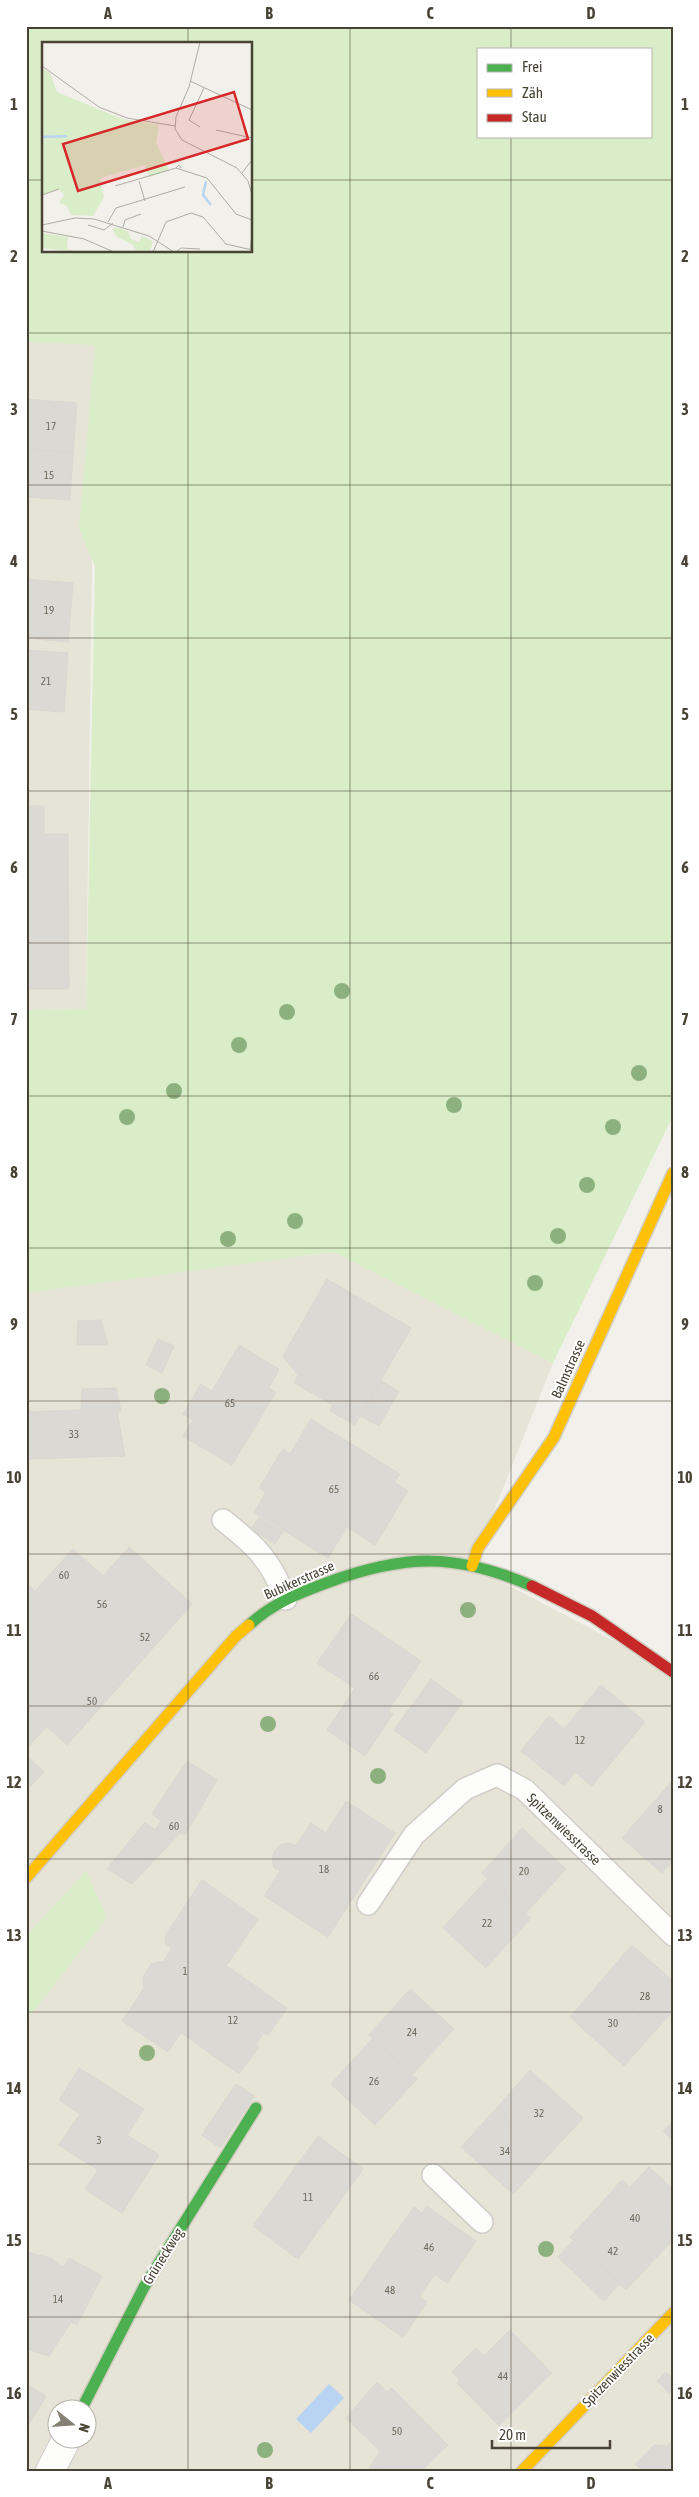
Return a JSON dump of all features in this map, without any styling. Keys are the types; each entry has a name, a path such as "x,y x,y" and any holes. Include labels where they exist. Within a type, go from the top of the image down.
{"street":[{"name":"Balmstrasse","path":"472,1566 478,1548 554,1437 673,1173"},
{"name":"Bubikerstrasse","path":"26,1878 236,1636 263,1612 286,1599 355,1572 406,1561 435,1560 472,1566 505,1575 593,1616 673,1672"},
{"name":"Grüneckweg","path":"86,2400 144,2287 256,2108"},
{"name":"Spitzenwiesstrasse","path":"522,2471 673,2313"},
{"path":"50,2471 61,2450"}],"lane":[{"path":"223,1520 253,1544 275,1572 286,1599"},
{"name":"Spitzenwiesstrasse","path":"368,1904 414,1835 465,1789 497,1776 525,1790 673,1935"},
{"path":"433,2175 482,2222"}],"shaded area":[{"path":"26,342 95,344 86,1009 26,1010"},
{"path":"333,1252 553,1363 472,1566 673,1672 673,2471 26,2471 26,1293"}],"green space":[{"path":"26,26 673,26 673,1116 553,1363 333,1252 26,1293 26,1010 86,1009 95,566 79,529 95,345 26,342"},
{"path":"86,1871 107,1917 26,2021 26,1936"}],"water":[{"path":"329,2384 344,2398 311,2433 296,2419"}],"building":[{"path":"26,399 77,403 73,453 26,449"},
{"path":"26,449 73,453 70,500 26,497"},
{"path":"26,579 73,583 68,642 26,638"},
{"path":"26,650 68,653 64,712 26,709"},
{"path":"26,806 44,806 44,834 68,834 69,989 26,989"},
{"path":"327,1279 411,1328 355,1425 330,1411 333,1405 294,1383 298,1375 283,1356"},
{"path":"101,1320 108,1345 77,1345 78,1321"},
{"path":"158,1339 174,1346 162,1373 146,1365"},
{"path":"239,1345 279,1369 269,1388 276,1392 232,1465 183,1436 193,1420 183,1414 201,1384 212,1391"},
{"path":"381,1381 399,1391 379,1426 361,1416"},
{"path":"116,1388 121,1411 117,1411 125,1456 26,1459 26,1412 81,1410 82,1389"},
{"path":"311,1419 400,1474 394,1482 408,1491 375,1545 347,1527 328,1558 254,1512 266,1492 259,1488 283,1449 290,1454"},
{"path":"259,1517 283,1532 275,1544 251,1529"},
{"path":"129,1547 192,1604 67,1745 26,1708 26,1583 35,1591 73,1549 103,1576"},
{"path":"351,1614 421,1661 388,1711 393,1714 365,1756 327,1730 355,1688 317,1663"},
{"path":"431,1679 463,1702 426,1753 394,1730"},
{"path":"601,1685 645,1722 592,1786 575,1772 564,1786 521,1751 549,1716 564,1729"},
{"path":"26,1708 47,1726 26,1749"},
{"path":"26,1755 44,1772 26,1791"},
{"path":"187,1761 217,1780 185,1835 180,1833 132,1884 107,1869 145,1822 155,1830 161,1821 152,1814"},
{"path":"673,1780 673,1861 662,1873 622,1838"},
{"path":"346,1801 395,1833 328,1937 264,1896 280,1871 274,1867 272,1858 275,1850 282,1844 290,1843 296,1846 311,1823 326,1833"},
{"path":"522,1828 566,1869 526,1913 482,1873"},
{"path":"488,1878 531,1918 486,1968 443,1928"},
{"path":"202,1880 258,1919 168,2052 122,2021 144,1988 143,1977 151,1964 164,1961 172,1947 166,1944 165,1936"},
{"path":"632,1945 673,1981 673,2011 656,2030 601,1981"},
{"path":"227,1966 287,2008 268,2035 264,2033 255,2045 259,2047 239,2074 180,2032"},
{"path":"601,1981 656,2030 624,2066 570,2017"},
{"path":"410,1989 454,2029 412,2075 369,2035"},
{"path":"373,2038 417,2079 375,2125 331,2084"},
{"path":"79,2068 144,2109 127,2135 159,2155 122,2213 85,2189 98,2170 59,2145 80,2114 59,2100"},
{"path":"530,2070 583,2118 548,2156 496,2109"},
{"path":"236,2084 254,2096 220,2148 202,2135"},
{"path":"496,2109 548,2156 513,2194 461,2147"},
{"path":"673,2121 673,2140 663,2131"},
{"path":"318,2136 363,2169 298,2259 253,2226"},
{"path":"649,2167 673,2189 673,2228 630,2187"},
{"path":"622,2180 673,2228 673,2240 653,2261 596,2209"},
{"path":"427,2206 476,2241 447,2283 435,2274 428,2284 382,2252 414,2207 422,2213"},
{"path":"596,2209 653,2261 626,2290 570,2237"},
{"path":"574,2240 620,2283 604,2301 558,2257"},
{"path":"26,2252 51,2258 63,2267 69,2258 102,2276 77,2325 71,2322 49,2356 26,2349"},
{"path":"382,2252 428,2284 419,2297 427,2302 403,2337 349,2300"},
{"path":"510,2330 552,2373 499,2426 457,2383 460,2380 452,2372 476,2348 484,2356"},
{"path":"666,2372 673,2379 673,2389 669,2393 657,2381"},
{"path":"377,2382 387,2392 392,2388 448,2445 421,2471 369,2469 380,2451 346,2418"},
{"path":"26,2384 46,2396 26,2430"},
{"path":"673,2440 673,2471 643,2471 635,2464 654,2445 667,2446"}],"traffic: fast":[{"path":"249,1625 267,1611 307,1590 357,1573 407,1562 455,1563 505,1575 532,1586"},
{"path":"86,2400 144,2287 256,2108"}],"traffic: slow":[{"path":"472,1566 478,1548 554,1437 673,1173"},
{"path":"26,1878 236,1636 249,1625"},
{"path":"522,2471 673,2313"}],"traffic: jam":[{"path":"532,1586 592,1616 673,1672"}]}
